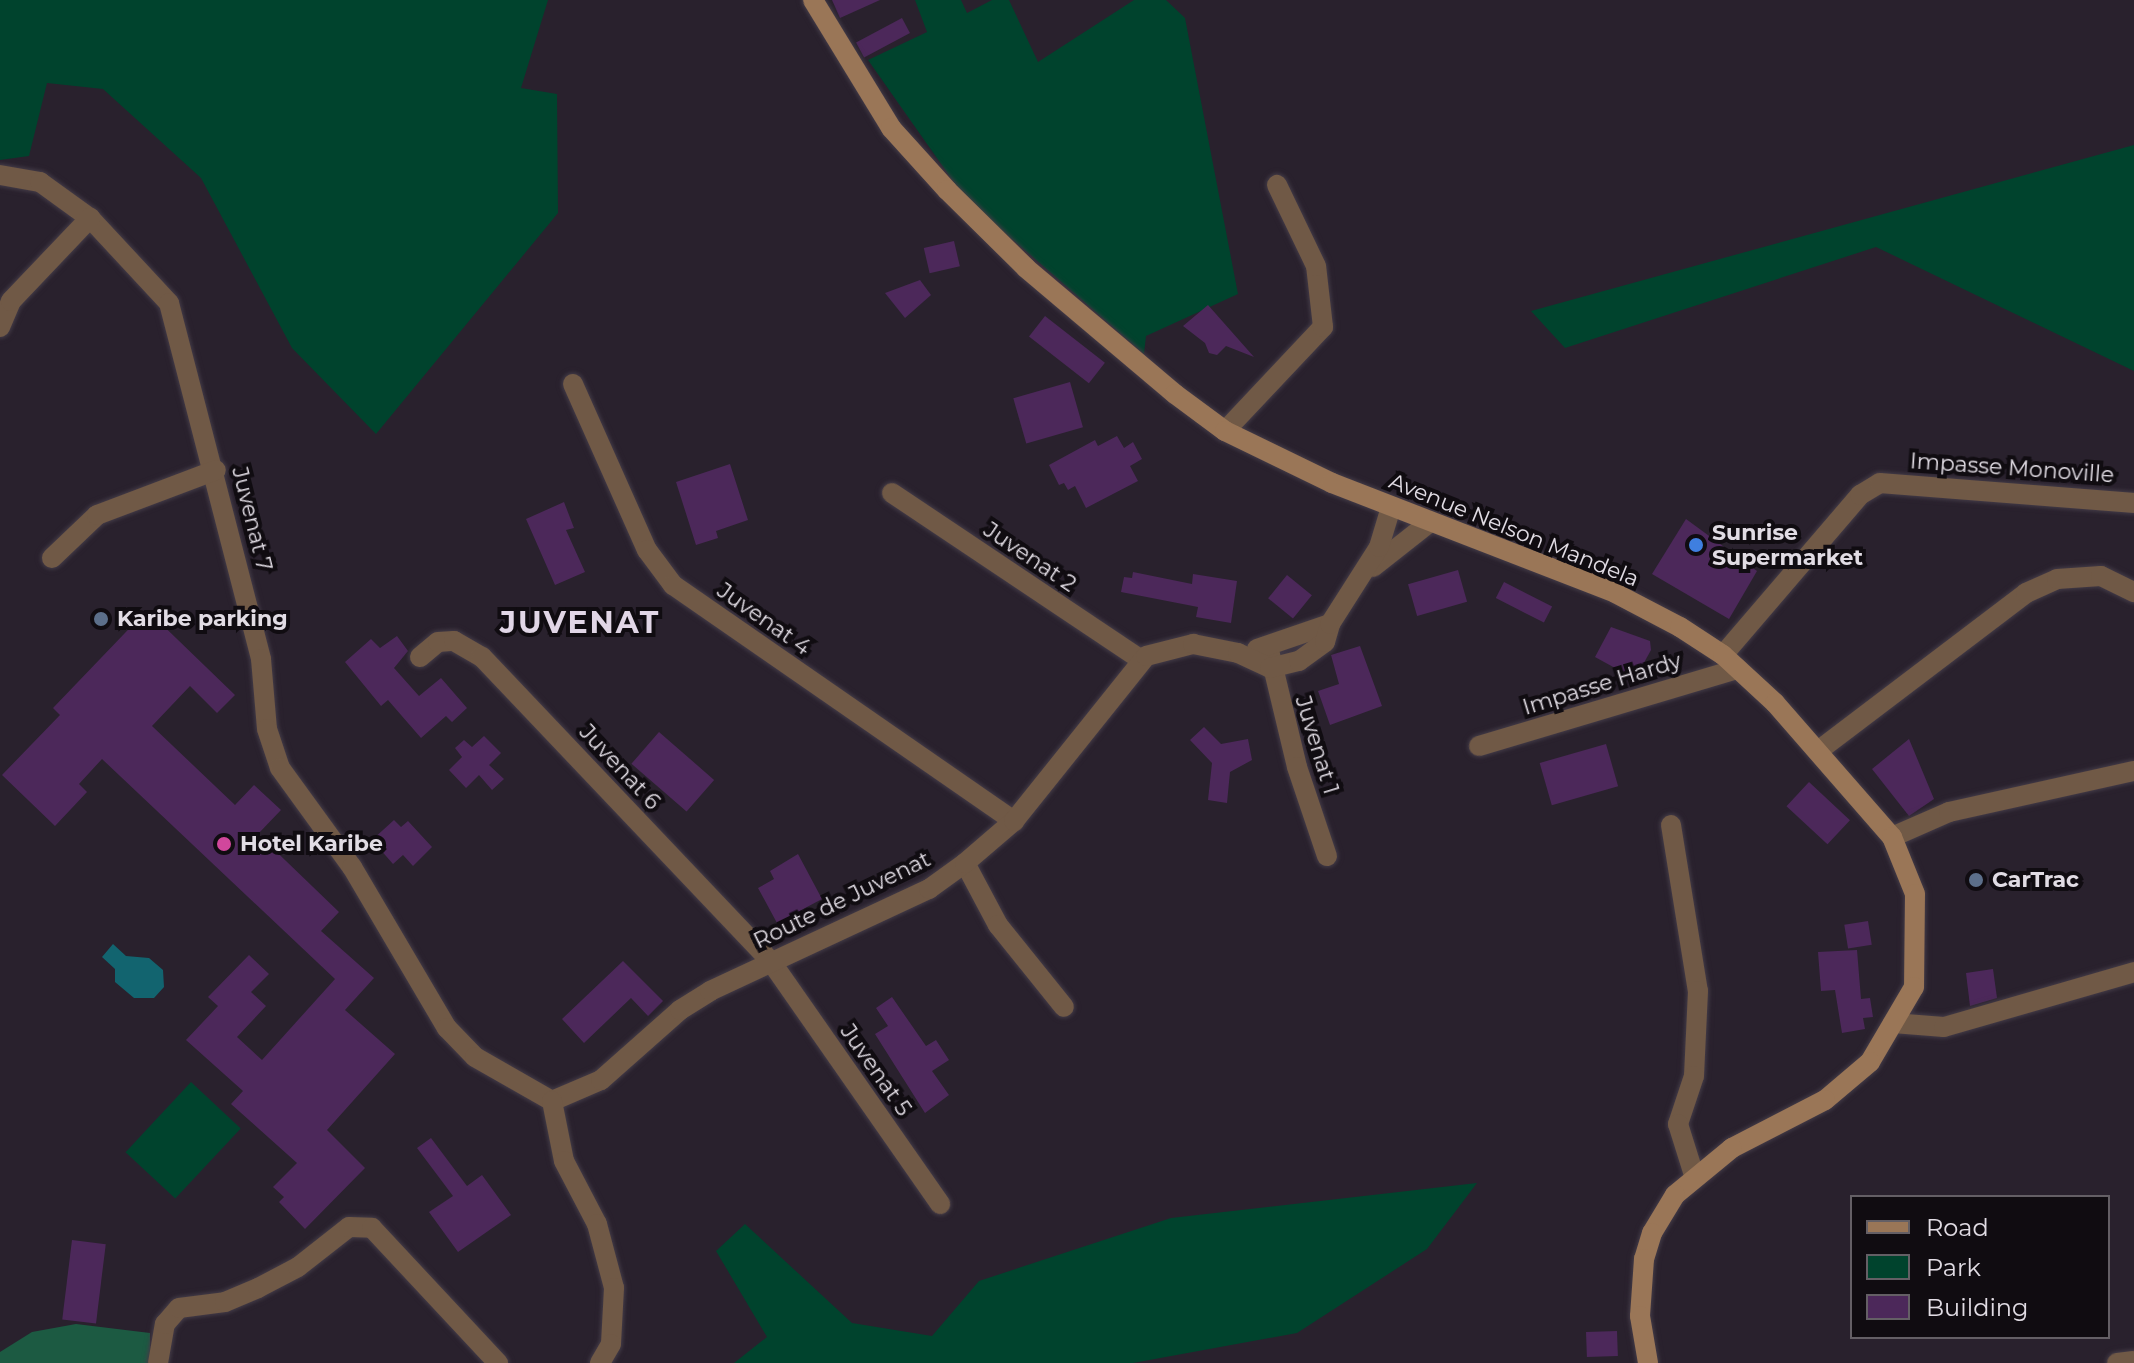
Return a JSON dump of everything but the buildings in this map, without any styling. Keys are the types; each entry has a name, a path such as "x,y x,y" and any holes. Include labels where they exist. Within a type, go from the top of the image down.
{"street":[{"name":"Avenue Nelson Mandela","path":"813,0 891,128 947,190 1026,268 1225,431 1391,507 1615,593 1730,662 1818,751 1892,837 1915,894 1918,936 1914,987 1870,1062 1825,1100 1732,1148 1694,1175 1666,1208 1644,1259 1640,1316 1648,1363"},
{"name":"Juvenat 7","path":"0,175 40,182 90,218 169,303 216,470 261,659 267,729 280,768 352,867 447,1028 475,1057 552,1101"},
{"path":"1225,431 1323,327 1316,266 1277,185"},
{"path":"0,327 11,301 90,218"},
{"name":"Juvenat 4","path":"573,384 647,550 673,585 1014,821"},
{"path":"52,558 97,515 216,470"},
{"name":"Impasse Monoville","path":"1730,662 1860,495 1880,483 2134,503"},
{"name":"Juvenat 2","path":"892,493 1141,660"},
{"path":"1141,660 1167,647 1193,644 1238,653 1270,668 1299,661 1325,642 1330,624 1363,575 1391,507"},
{"path":"1363,575 1430,522"},
{"path":"1818,751 2026,593 2057,579 2101,576 2134,592"},
{"path":"1238,653 1330,624"},
{"name":"Juvenat 6","path":"420,657 438,642 454,641 482,657 772,963"},
{"name":"Juvenat 1","path":"1268,646 1270,668 1327,856"},
{"name":"Route de Juvenat","path":"552,1101 601,1080 680,1010 929,889 965,863 1014,821 1141,660"},
{"name":"Impasse Hardy","path":"1479,746 1730,662"},
{"path":"1892,837 1949,812 2134,771"},
{"path":"1671,825 1698,991 1694,1076 1678,1124 1694,1175"},
{"path":"965,863 998,925 1064,1007"},
{"name":"Juvenat 5","path":"772,963 940,1204"},
{"path":"1893,1023 1933,1030 2134,972"},
{"path":"552,1101 564,1161 597,1224 614,1288 611,1344 600,1363"},
{"path":"158,1363 165,1324 179,1308 225,1302 258,1288 298,1267 349,1227 372,1228 498,1363"},
{"path":"2117,1363 2134,1361"}],"green space":[{"path":"0,0 548,0 521,88 557,94 558,213 376,434 292,348 201,178 103,89 47,83 29,156 0,160"},
{"path":"915,0 961,0 967,13 992,0 1009,0 1038,62 1134,0 1166,0 1185,18 1238,294 1146,336 1144,354 965,198 868,60 927,32"},
{"path":"2134,145 2134,371 1876,247 1565,348 1531,311"},
{"path":"191,1082 241,1128 175,1199 126,1152"},
{"path":"1477,1183 1427,1249 1297,1333 1133,1363 734,1363 767,1337 716,1251 745,1224 852,1323 932,1336 979,1281 1171,1218"},
{"path":"76,1324 150,1333 150,1363 0,1363 0,1352 32,1332"}],"water":[{"path":"113,944 126,956 149,958 163,970 164,987 154,998 134,998 115,982 115,969 102,957"}],"place":[{"name":"Sunrise Supermarket","path":"1696,545"},
{"name":"Karibe parking","path":"101,619"},
{"name":"Hotel Karibe","path":"224,844"},
{"name":"CarTrac","path":"1976,880"}],"district":[{"name":"JUVENAT","path":"580,623"}]}
